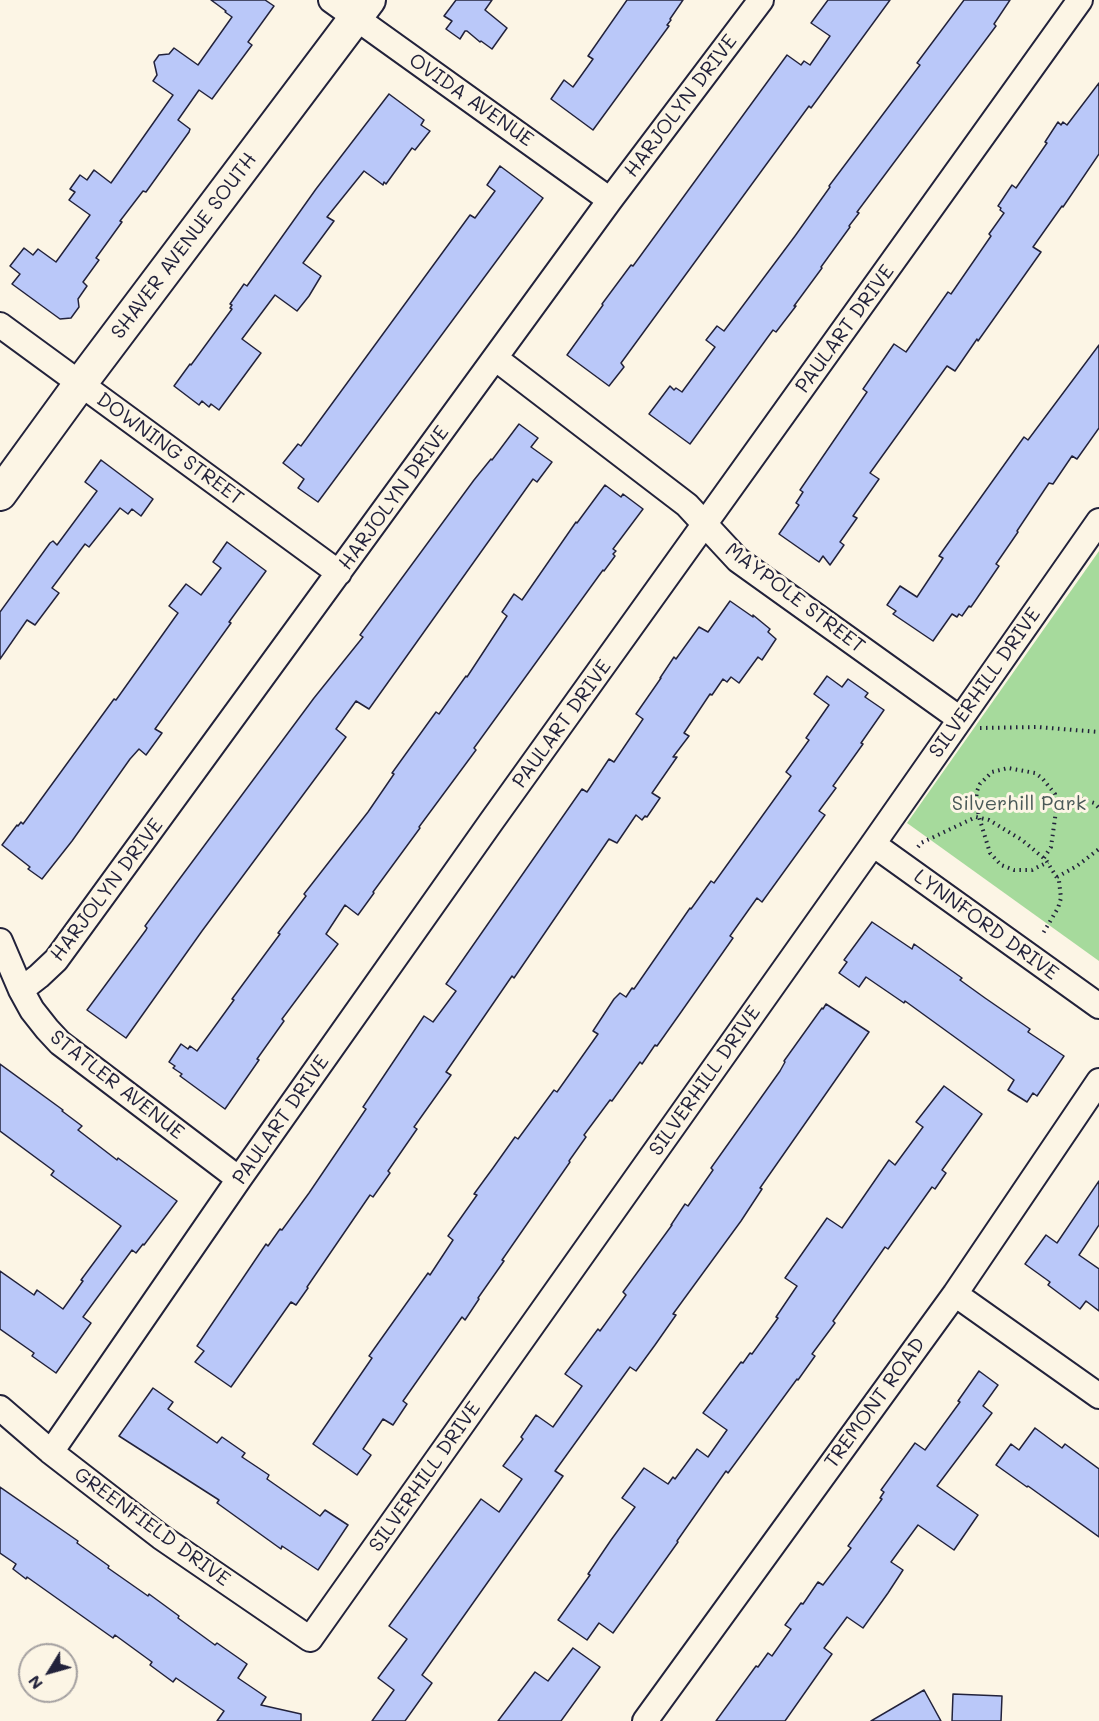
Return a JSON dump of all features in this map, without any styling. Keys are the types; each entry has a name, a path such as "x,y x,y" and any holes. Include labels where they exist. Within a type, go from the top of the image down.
{"street":[{"name":"OVIDA AVENUE","path":"331,0 362,9 610,200"},
{"name":"HARJOLYN DRIVE","path":"21,990 56,960 610,200 761,0"},
{"name":"PAULART DRIVE","path":"51,1452 491,822 1080,0"},
{"name":"SHAVER AVENUE SOUTH","path":"0,494 362,9"},
{"name":"DOWNING STREET","path":"0,325 339,573"},
{"name":"MAYPOLE STREET","path":"495,358 687,505 738,560 957,723"},
{"name":"SILVERHILL DRIVE","path":"310,1639 1099,521"},
{"name":"LYNNFORD DRIVE","path":"873,844 1099,1006"},
{"name":"STATLER AVENUE","path":"0,941 32,1010 60,1043 240,1179"},
{"name":"TREMONT ROAD","path":"645,1721 955,1294 1099,1081"},
{"path":"955,1294 1099,1396"},
{"name":"GREENFIELD DRIVE","path":"0,1408 51,1452 161,1538 310,1639"}],"path":[{"path":"957,723 994,729 1037,727 1099,732"},
{"path":"1008,768 1035,773 1050,787 1057,801 1051,847 1046,860 1032,870 1014,870 1001,865 990,853 979,817 975,800 980,784 992,772 1008,768"},
{"path":"1057,801 1082,799 1094,803 1099,808"},
{"path":"918,847 921,843 969,819 979,817 989,820 1022,840 1046,860 1057,877 1061,898 1058,908 1042,934"},
{"path":"1057,877 1077,866 1099,849"}],"green space":[{"name":"Silverhill Park","path":"1099,551 1099,961 907,823"}],"building":[{"path":"211,0 265,0 274,6 248,42 252,45 212,99 199,90 178,120 190,129 189,132 146,192 143,191 120,221 122,222 96,258 99,260 83,282 87,286 78,299 79,307 71,318 60,319 12,284 20,274 10,266 24,248 33,255 38,249 56,262 90,215 69,200 75,192 70,189 80,175 87,180 94,170 111,183 173,95 153,81 157,75 154,62 159,55 169,54 174,48 198,65 232,17"},
{"path":"456,0 492,0 485,10 507,28 492,49 467,31 460,39 446,29 452,21 444,16"},
{"path":"627,0 683,0 670,19 667,25 669,26 593,130 551,99 564,80 573,87 593,59 588,56"},
{"path":"828,0 890,0 811,108 809,106 621,363 624,367 609,386 567,355 602,304 631,265 633,266 787,55 801,65 804,61 810,65 830,36 811,23"},
{"path":"964,0 1010,0 994,24 996,26 857,212 859,213 850,227 794,306 796,306 776,332 773,330 690,444 649,414 670,386 682,392 715,347 706,340 717,326 724,331 920,65 917,63"},
{"path":"1099,83 1099,154 1033,247 1041,252 978,341 977,339 955,371 947,366 870,473 879,479 853,516 857,518 840,542 844,545 830,565 823,556 819,562 779,534 799,505 796,503 803,492 800,490 867,392 863,389 894,344 906,352 948,292 951,294 991,236 989,234 1004,213 998,206 1012,185 1016,188 1047,143 1045,142 1058,122 1061,125 1063,122 1067,125"},
{"path":"389,94 424,120 421,125 430,131 415,150 412,148 386,184 384,182 383,185 364,171 327,217 334,221 303,263 321,276 309,296 297,311 275,295 242,339 261,353 219,410 211,404 209,407 202,401 199,405 174,386 232,309 230,304 244,284 247,286 316,189"},
{"path":"500,166 543,198 318,502 298,488 304,479 283,463 298,444 301,446 470,215 475,218 495,191 487,185"},
{"path":"1099,345 1099,428 1077,459 1072,456 1053,484 1049,483 996,564 999,566 971,607 969,606 962,616 959,614 957,617 952,614 933,641 893,614 896,611 887,605 900,586 917,597 943,558 939,556 1024,437 1028,440"},
{"path":"519,424 538,438 531,447 552,462 537,482 533,479 369,709 356,701 336,729 346,737 126,1038 87,1010 146,930 145,926 175,885 314,698 363,637 360,635 474,480"},
{"path":"101,460 153,499 141,516 132,509 128,514 120,508 89,547 85,544 52,588 59,593 35,625 27,620 0,659 0,612 50,543 53,541 57,545 97,491 85,482"},
{"path":"605,485 621,497 623,494 643,509 613,549 616,551 613,554 615,556 474,748 476,750 358,915 345,905 326,934 338,944 282,1019 284,1021 225,1109 180,1076 182,1074 169,1062 181,1044 197,1051 306,896 304,894 368,812 394,774 392,773 436,712 439,714 467,677 507,616 502,612 514,594 522,600 576,522"},
{"path":"227,542 266,571 155,729 162,733 146,755 139,749 130,759 42,879 2,845 17,825 21,822 23,824 178,613 169,606 186,584 201,595 221,568 213,562"},
{"path":"730,601 770,629 768,632 776,639 762,660 758,657 739,683 731,677 727,682 723,679 712,695 710,694 684,733 689,736 673,757 677,757 652,793 660,798 647,817 645,816 642,820 636,815 617,843 609,839 514,978 512,976 446,1072 451,1075 414,1127 417,1129 388,1171 390,1173 373,1197 370,1195 296,1305 291,1302 231,1387 195,1362 204,1351 197,1346 266,1244 268,1246 280,1229 282,1230 309,1193 366,1109 363,1107 424,1016 433,1022 456,991 446,984 582,789 587,792 609,759 614,762 643,719 636,714 674,657 676,659 699,627 708,632"},
{"path":"827,676 842,687 848,679 868,693 865,697 884,710 833,786 836,788 819,811 825,815 762,902 757,898 730,936 733,938 657,1046 655,1045 642,1064 640,1062 584,1135 586,1137 570,1162 502,1260 504,1261 465,1320 462,1317 403,1401 407,1404 393,1425 383,1419 363,1449 371,1455 357,1475 313,1444 372,1358 369,1356 428,1273 430,1275 453,1240 448,1236 477,1195 474,1194 515,1137 518,1139 554,1090 557,1092 598,1034 593,1031 614,999 620,993 626,997 632,988 634,989 690,908 711,881 714,883 791,776 786,772 809,740 806,738 829,705 814,694"},
{"path":"872,922 912,949 914,944 962,978 960,980 1030,1029 1028,1032 1064,1056 1037,1096 1033,1093 1027,1102 1008,1090 1014,1080 905,1001 904,1003 866,977 859,987 839,973 847,962 844,960"},
{"path":"826,1004 869,1032 760,1188 762,1189 741,1221 673,1314 676,1315 655,1345 636,1371 630,1367 555,1471 563,1476 422,1675 432,1683 405,1721 372,1721 394,1690 378,1678 407,1639 389,1626 481,1499 499,1512 522,1479 503,1466 523,1439 521,1437 536,1415 553,1427 582,1386 565,1374 626,1295 623,1292 685,1204 688,1206 713,1170 711,1168 780,1071 784,1061"},
{"path":"0,1064 82,1126 78,1130 177,1201 144,1245 136,1253 132,1250 83,1317 91,1323 56,1373 32,1356 34,1353 0,1329 0,1271 34,1295 37,1290 63,1309 83,1281 81,1280 121,1226 51,1175 54,1171 0,1131"},
{"path":"944,1086 982,1114 942,1170 946,1173 935,1189 932,1187 888,1249 885,1247 833,1321 835,1323 812,1354 815,1356 728,1473 726,1471 613,1633 599,1623 587,1640 558,1620 635,1507 622,1498 644,1468 668,1484 673,1477 675,1479 697,1449 708,1457 727,1430 703,1413 741,1362 743,1363 750,1353 752,1354 778,1318 776,1317 797,1286 785,1278 827,1218 842,1228 889,1160 895,1165 923,1127 916,1122"},
{"path":"1099,1181 1099,1225 1079,1255 1099,1269 1099,1311 1086,1301 1080,1309 1048,1285 1050,1282 1025,1264 1046,1235 1057,1243"},
{"path":"979,1371 998,1385 983,1406 992,1413 937,1486 978,1515 954,1550 918,1525 891,1562 903,1570 888,1593 863,1628 847,1617 824,1648 832,1654 785,1721 716,1721 756,1666 758,1667 768,1653 772,1656 791,1629 785,1625 801,1603 803,1604 818,1582 823,1585 851,1548 848,1546 882,1499 880,1498 884,1492 881,1490 915,1443 925,1450 960,1402 958,1401"},
{"path":"153,1388 173,1402 168,1409 217,1443 222,1437 245,1453 242,1457 269,1475 267,1479 320,1516 325,1510 348,1525 318,1570 282,1546 281,1549 217,1503 219,1500 119,1436"},
{"path":"1035,1428 1062,1448 1065,1444 1099,1469 1099,1537 996,1465 1011,1444 1019,1450"},
{"path":"0,1487 78,1541 77,1543 109,1566 108,1568 148,1596 149,1594 215,1645 217,1643 247,1664 238,1678 266,1697 261,1705 301,1714 301,1721 217,1721 224,1711 176,1678 173,1682 150,1665 152,1662 115,1635 113,1638 13,1569 16,1564 0,1553"},
{"path":"573,1648 600,1667 561,1721 498,1721 535,1672 548,1681"},
{"path":"924,1690 941,1721 871,1721"},
{"path":"953,1694 1002,1696 1001,1721 952,1721"}]}
